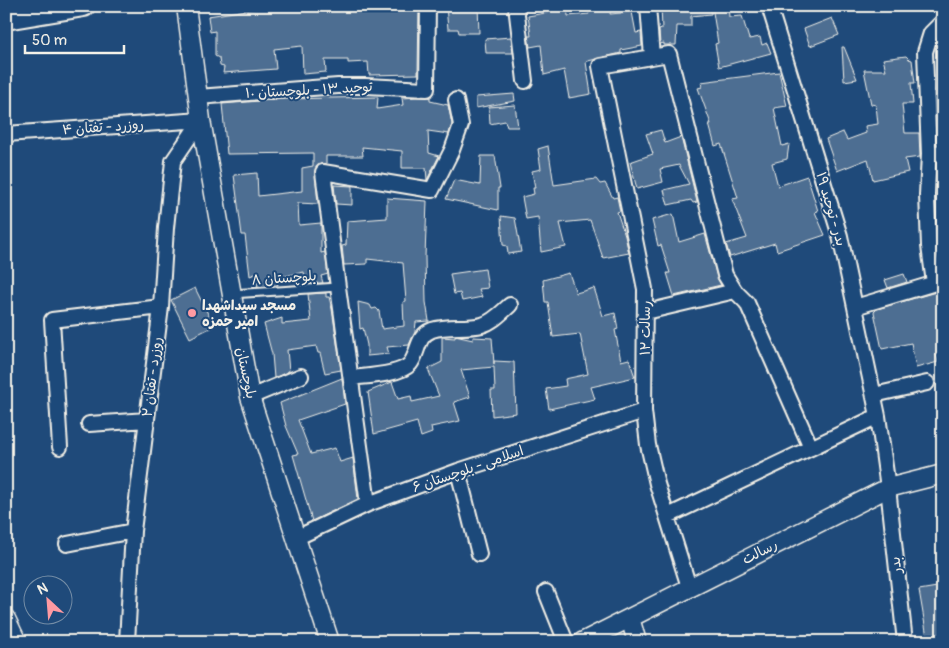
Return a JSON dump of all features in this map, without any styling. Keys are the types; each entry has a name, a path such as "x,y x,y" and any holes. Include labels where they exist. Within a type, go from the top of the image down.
{"main road":[{"path":"6,19 84,6"}],"street":[{"name":"بلوچستان","path":"186,6 201,120 250,397 330,642"},
{"name":"توحید ۱۳ - بلوچستان ۱۰","path":"198,97 357,86 426,89 428,6"},
{"path":"516,6 526,82"},
{"path":"648,6 652,57 669,54 725,275 735,291 747,304 810,448"},
{"name":"بدر - توحید ۱۹","path":"769,6 840,236 878,416"},
{"path":"855,308 938,282 929,246 927,195 936,153 925,52 931,33 943,21"},
{"name":"رسالت ۱۲","path":"652,57 600,66 645,289 644,411 648,445 657,484 689,587"},
{"path":"368,504 323,172 432,190 452,150 461,125 456,100"},
{"name":"روزرد - تفتان ۴","path":"6,134 201,120"},
{"name":"روزرد - تفتان ۲","path":"127,642 133,531 161,307 173,161 201,120"},
{"path":"646,312 735,291"},
{"path":"351,378 399,371 409,365 416,353 419,341 432,330 482,324 499,315 510,305"},
{"path":"60,447 52,320 161,307"},
{"path":"250,397 301,376"},
{"path":"874,395 928,383"},
{"name":"اسلامی - بلوچستان ۶","path":"296,538 368,504 458,470 644,411"},
{"path":"668,516 878,416"},
{"name":"بدر","path":"878,416 905,642"},
{"path":"89,424 147,420"},
{"path":"458,470 479,554"},
{"name":"رسالت","path":"582,642 888,488 943,474"},
{"path":"68,544 133,531"},
{"path":"546,592 566,642"},
{"path":"630,618 637,642"},
{"path":"6,619 17,642"}],"lane":[{"name":"بلوچستان ۸","path":"231,294 338,287"}],"building":[{"path":"273,6 419,6 418,74 369,75 368,62 348,63 348,60 325,60 326,72 303,74 302,46 274,49 276,69 223,73 224,67 220,66 219,58 215,56 215,31 210,32 208,16"},
{"path":"446,6 478,6 479,33 459,33 458,29 448,29"},
{"path":"549,6 567,6 568,16 589,14 588,6 611,6 610,14 632,12 636,33 641,32 642,46 621,50 621,53 586,62 591,94 569,98 564,70 544,75 541,45 530,47 528,36 531,36 528,16 551,12"},
{"path":"661,6 711,6 711,14 691,16 691,26 677,26 676,45 664,45 664,43 660,44 659,30 662,29"},
{"path":"712,6 728,6 729,17 742,16 749,39 760,37 762,45 767,43 771,53 719,67 715,44 718,43"},
{"path":"832,18 839,35 810,46 804,29"},
{"path":"511,37 513,53 486,53 485,39"},
{"path":"842,47 844,47 857,79 844,81"},
{"path":"906,56 912,60 915,83 911,83 913,104 902,104 905,133 919,133 920,157 905,159 908,172 873,180 868,159 837,171 826,139 843,132 847,140 866,133 865,126 878,124 876,105 871,104 864,70 886,70 883,59"},
{"path":"779,72 787,106 774,108 782,146 789,144 787,159 772,163 778,186 807,176 818,211 815,212 825,235 777,251 775,243 730,257 726,244 747,238 732,199 738,198 721,144 715,146 709,124 711,124 698,88 702,87 701,82"},
{"path":"514,94 515,101 476,108 476,97"},
{"path":"378,97 377,109 403,105 402,98 417,97 430,97 430,101 448,105 452,124 449,134 428,131 429,153 439,156 427,180 426,168 402,168 402,151 362,147 363,156 326,156 326,164 320,164 315,170 318,204 298,203 299,225 321,223 321,253 325,252 328,274 321,276 323,283 306,284 304,272 276,278 278,285 258,287 255,274 250,276 234,175 257,173 258,196 302,191 302,168 313,166 313,153 227,154 222,104 285,99"},
{"path":"515,105 518,127 507,127 505,121 490,124 489,107"},
{"path":"661,130 665,143 681,137 697,202 693,203 691,200 668,205 664,190 689,184 679,165 660,169 663,182 637,189 630,162 653,154 646,134"},
{"path":"548,146 554,185 596,179 600,184 605,183 613,198 617,197 620,211 617,212 629,253 603,258 590,220 560,223 566,247 541,252 538,217 526,219 522,197 534,194 533,188 535,188 532,171 541,169 538,149"},
{"path":"481,156 495,156 500,188 498,188 498,210 446,199 454,180 480,185"},
{"path":"334,185 352,186 352,205 336,204"},
{"path":"387,198 427,201 425,257 426,302 429,321 416,322 415,332 409,345 387,347 389,354 367,356 367,345 363,328 360,329 358,302 370,305 372,309 376,308 379,311 382,329 404,326 403,302 406,301 403,263 367,259 367,264 344,265 342,246 346,245 347,221 387,218"},
{"path":"673,214 679,242 705,234 721,285 674,296 667,273 670,273 661,245 658,246 652,220"},
{"path":"501,216 515,218 521,252 508,254 507,246 503,245"},
{"path":"485,269 488,288 479,289 482,297 462,301 460,293 454,294 450,274"},
{"path":"569,273 576,293 594,288 603,316 615,313 618,329 615,330 621,361 629,359 635,377 591,387 595,399 549,409 546,389 566,386 565,379 588,374 580,334 553,337 548,302 545,302 543,280"},
{"path":"904,274 907,282 888,288 885,280"},
{"name":"مسجد سیداشهدا امیر حمزه","path":"195,288 214,326 190,338 171,300"},
{"path":"943,290 943,353 936,355 938,362 916,368 911,343 882,349 874,312 877,309"},
{"path":"326,293 332,309 341,370 325,373 320,353 318,353 316,346 287,350 289,371 274,378 272,354 264,324 282,318 282,324 311,321 308,294"},
{"path":"455,336 473,340 473,337 492,338 494,364 494,361 514,362 516,413 492,416 491,390 495,390 494,367 461,370 470,397 454,402 460,421 431,427 432,433 421,437 417,422 374,434 368,392 392,382 398,399 411,396 412,402 439,396 428,369 442,362 442,337 455,338"},
{"path":"342,378 345,404 298,420 311,454 335,448 340,462 353,458 358,499 312,521 293,455 298,454 286,426 280,403"},
{"path":"943,586 943,634 927,637 919,590"}],"place":[{"name":"مسجد سیداشهدا امیر حمزه","path":"192,313"}]}
